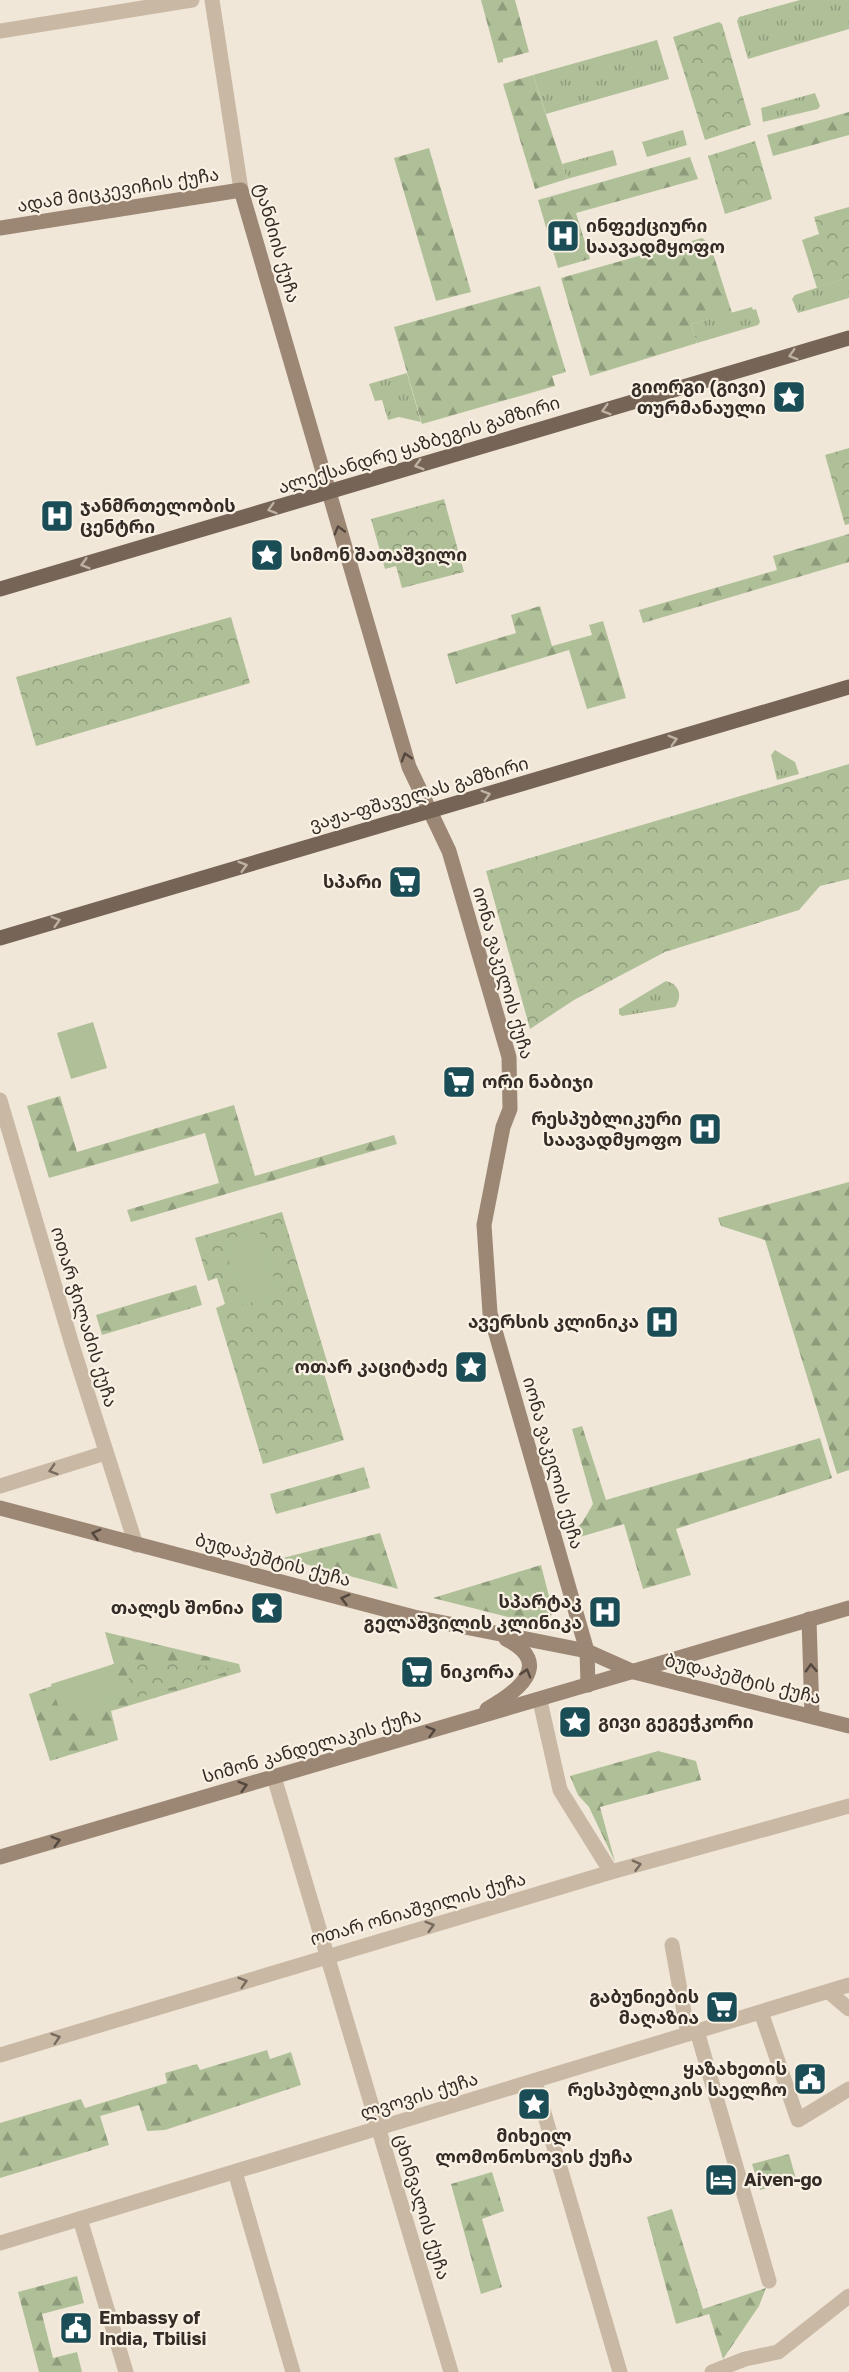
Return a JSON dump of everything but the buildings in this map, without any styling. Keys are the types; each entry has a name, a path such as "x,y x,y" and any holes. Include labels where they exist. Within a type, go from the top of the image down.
{"main road":[{"name":"ადამ მიცკევიჩის ქუჩა","path":"0,228 241,190"},
{"name":"ტანძიის ქუჩა","path":"241,190 328,492"},
{"name":"ალექსანდრე ყაზბეგის გამზირი","path":"0,589 849,338"},
{"name":"იონა ვაკელის ქუჩა","path":"328,492 409,767 448,851 509,1058 510,1109 503,1127 484,1225 490,1312 587,1651 588,1685"},
{"name":"ვაჟა-ფშაველას გამზირი","path":"0,938 849,687"},
{"name":"ბუდაპეშტის ქუჩა","path":"0,1508 414,1617 587,1651 634,1672 849,1726"},
{"name":"სიმონ კანდელაკის ქუჩა","path":"0,1857 540,1701 849,1608"},
{"path":"809,1620 812,1716"},
{"path":"466,1721 508,1697 525,1682 529,1673 529,1661 523,1650 498,1635"}],"street":[{"path":"0,31 192,0"},
{"name":"ტანძიის ქუჩა","path":"212,0 241,190"},
{"name":"ოთარ ჭილაძის ქუჩა","path":"0,1100 105,1454 136,1545"},
{"path":"0,1486 105,1454"},
{"path":"540,1701 560,1790 611,1872"},
{"name":"ცხინვალის ქუჩა","path":"274,1777 451,2372"},
{"name":"ოთარ ონიაშვილის ქუჩა","path":"0,2055 611,1872 849,1806"},
{"path":"672,1945 692,2033 769,2281"},
{"name":"ლვოვის ქუჩა","path":"0,2243 849,1985"},
{"path":"829,1992 849,2009"},
{"path":"762,2012 798,2120 849,2089"},
{"path":"535,2082 620,2372"},
{"path":"235,2172 293,2372"},
{"path":"80,2219 126,2372"},
{"path":"712,2372 745,2359 778,2352 849,2296"}],"green space":[{"path":"481,0 515,0 529,52 503,59 503,62 498,63"},
{"path":"800,0 849,0 849,29 748,59 737,21 739,17"},
{"path":"719,22 722,24 751,125 705,140 673,37"},
{"path":"657,40 669,79 546,114 533,75"},
{"path":"533,75 567,179 535,189 503,84"},
{"path":"815,93 820,106 818,109 763,122 761,108"},
{"path":"849,112 849,135 773,156 767,135"},
{"path":"683,130 687,145 647,157 642,142"},
{"path":"755,141 772,199 725,214 708,156"},
{"path":"429,148 471,292 436,301 394,158"},
{"path":"613,150 617,165 567,179 562,164"},
{"path":"690,157 698,179 576,213 590,259 558,268 538,200"},
{"path":"849,207 849,277 817,288 802,240 819,234 814,217"},
{"path":"702,238 710,244 732,313 691,324 697,343 590,376 561,278"},
{"path":"849,277 849,298 798,313 792,299 795,295"},
{"path":"540,286 566,372 552,376 555,386 422,424 394,327"},
{"path":"752,307 753,310 756,309 760,322 758,325 697,343 691,324"},
{"path":"407,373 421,422 399,417 388,420 382,400 375,401 369,384"},
{"path":"849,448 849,524 845,525 825,455"},
{"path":"444,499 464,572 402,588 396,566 385,569 371,519"},
{"path":"849,534 849,562 643,623 639,610 777,570 773,556"},
{"path":"540,606 552,646 592,635 589,625 603,621 626,698 587,709 569,650 456,684 447,654 516,633 511,615"},
{"path":"231,617 250,683 36,746 16,677"},
{"path":"775,750 795,762 799,774 777,780 771,755"},
{"path":"849,764 849,879 820,886 799,910 665,952 574,1000 530,1029 486,871"},
{"path":"666,981 677,988 679,999 675,1007 622,1016 619,1014 619,1009"},
{"path":"93,1022 107,1068 71,1079 57,1033"},
{"path":"60,1096 77,1152 234,1105 255,1176 394,1135 397,1144 131,1222 127,1210 219,1183 205,1133 49,1178 27,1106"},
{"path":"849,1182 849,1470 837,1474 765,1240 721,1226 718,1218"},
{"path":"282,1212 329,1368 323,1370 344,1440 263,1464 216,1308 225,1304 217,1278 208,1281 195,1238"},
{"path":"259,1230 279,1294 243,1305 223,1241"},
{"path":"196,1285 202,1305 102,1335 96,1315"},
{"path":"582,1426 606,1500 820,1438 832,1478 676,1529 691,1575 643,1589 624,1524 573,1539 574,1530 582,1523 593,1504 572,1429"},
{"path":"364,1467 370,1488 276,1514 270,1494"},
{"path":"380,1533 398,1589 283,1558"},
{"path":"541,1565 553,1612 547,1622 541,1624 530,1619 508,1617 433,1598"},
{"path":"105,1632 239,1664 241,1672 111,1711 118,1740 50,1761 29,1694 114,1664"},
{"path":"122,1658 237,1669 135,1698"},
{"path":"114,1664 125,1697 62,1717 51,1684"},
{"path":"658,1751 696,1761 701,1780 600,1807 615,1862 589,1807 578,1795 570,1776"},
{"path":"267,2050 270,2059 291,2052 301,2085 165,2130 147,2131 139,2105 100,2116 109,2145 0,2178 0,2123 81,2099 85,2108 167,2083 165,2073 197,2064 200,2070"},
{"path":"789,2154 796,2179 760,2190 752,2164"},
{"path":"492,2172 504,2211 482,2219 502,2287 481,2294 451,2184"},
{"path":"672,2209 703,2309 766,2288 759,2306 723,2359 709,2314 676,2324 647,2217"},
{"path":"77,2276 84,2303 42,2314 53,2358 77,2352 82,2372 39,2372 18,2292"}],"place":[{"name":"ინფექციური საავადმყოფო","path":"563,236"},
{"name":"გიორგი (გივი) თურმანაული","path":"789,397"},
{"name":"ჯანმრთელობის ცენტრი","path":"57,516"},
{"name":"სიმონ შათაშვილი","path":"267,555"},
{"name":"სპარი","path":"405,882"},
{"name":"ორი ნაბიჯი","path":"459,1082"},
{"name":"რესპუბლიკური საავადმყოფო","path":"705,1129"},
{"name":"ავერსის კლინიკა","path":"662,1322"},
{"name":"ოთარ კაციტაძე","path":"471,1367"},
{"name":"თალეს შონია","path":"267,1608"},
{"name":"სპარტაკ გელაშვილის კლინიკა","path":"605,1612"},
{"name":"ნიკორა","path":"417,1672"},
{"name":"გივი გეგეჭკორი","path":"575,1722"},
{"name":"გაბუნიების მაღაზია","path":"722,2007"},
{"name":"ყაზახეთის რესპუბლიკის საელჩო","path":"810,2079"},
{"name":"მიხეილ ლომონოსოვის ქუჩა","path":"534,2104"},
{"name":"Aiven-go","path":"721,2180"},
{"name":"Embassy of India, Tbilisi","path":"76,2328"}]}
